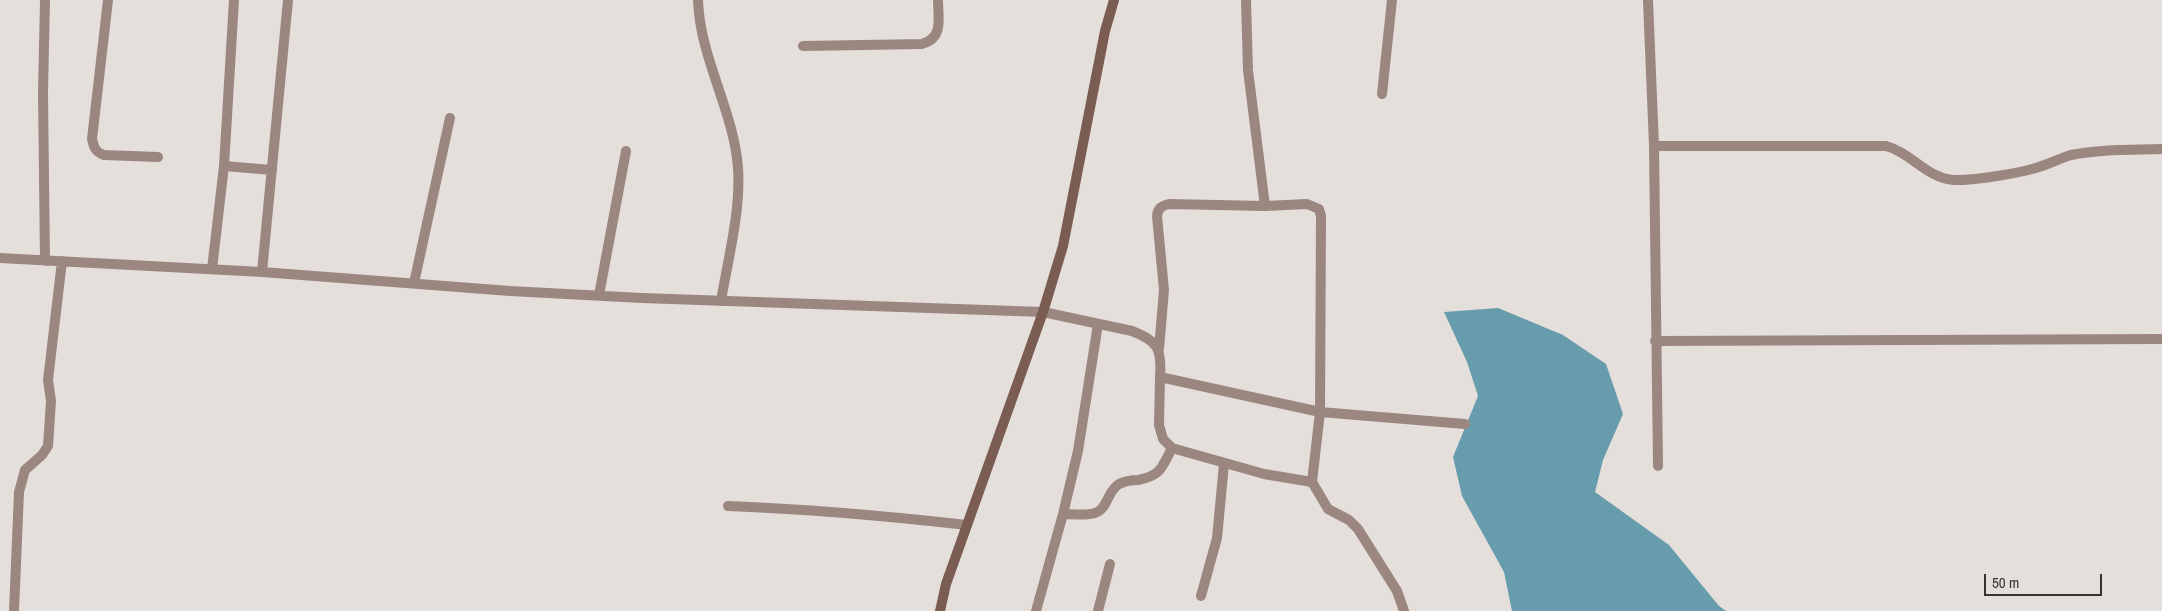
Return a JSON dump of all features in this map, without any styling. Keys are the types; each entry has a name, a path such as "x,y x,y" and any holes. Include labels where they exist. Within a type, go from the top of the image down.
{"street":[{"path":"45,0 43,92 45,261"},
{"path":"108,0 92,139 94,147 98,153 104,156 158,157"},
{"path":"212,269 224,166 234,0"},
{"path":"262,272 288,0"},
{"path":"698,0 706,48 731,129 738,167 738,199 721,301"},
{"path":"804,46 922,44 930,42 936,38 938,30 938,0"},
{"path":"940,611 946,584 1043,312 1063,246 1103,40 1114,0"},
{"path":"1246,0 1248,70 1265,206"},
{"path":"1382,94 1392,0"},
{"path":"1648,0 1654,146 1658,466"},
{"path":"414,283 450,118"},
{"path":"1654,146 1886,146 1899,150 1920,168 1936,177 1954,180 2032,169 2085,152 2162,149"},
{"path":"599,296 626,151"},
{"path":"224,166 272,170"},
{"path":"1312,482 1264,474 1224,464 1172,448 1163,439 1159,425 1161,359 1159,349 1164,290 1158,211 1162,206 1169,204 1265,206 1307,204 1319,209 1321,216 1320,412 1312,482 1328,509 1349,520 1358,529 1397,591 1404,611"},
{"path":"0,258 262,272 599,296 1043,312 1144,336 1159,349"},
{"path":"14,611 21,479 25,470 42,455 48,446 51,401 48,380 62,261"},
{"path":"1036,611 1064,514 1078,451 1098,324"},
{"path":"1655,341 2162,339"},
{"path":"1160,377 1320,412 1465,424"},
{"path":"1064,514 1094,514 1099,511 1104,506 1110,491 1116,486 1125,481 1149,478 1156,475 1162,468 1172,448"},
{"path":"1201,596 1217,538 1224,464"},
{"path":"728,506 855,513 967,525"},
{"path":"1098,611 1110,564"}],"water":[{"path":"1498,308 1563,335 1606,364 1623,414 1603,460 1595,492 1669,545 1719,606 1726,611 1512,611 1504,572 1462,496 1453,457 1478,396 1467,362 1444,312"}]}
